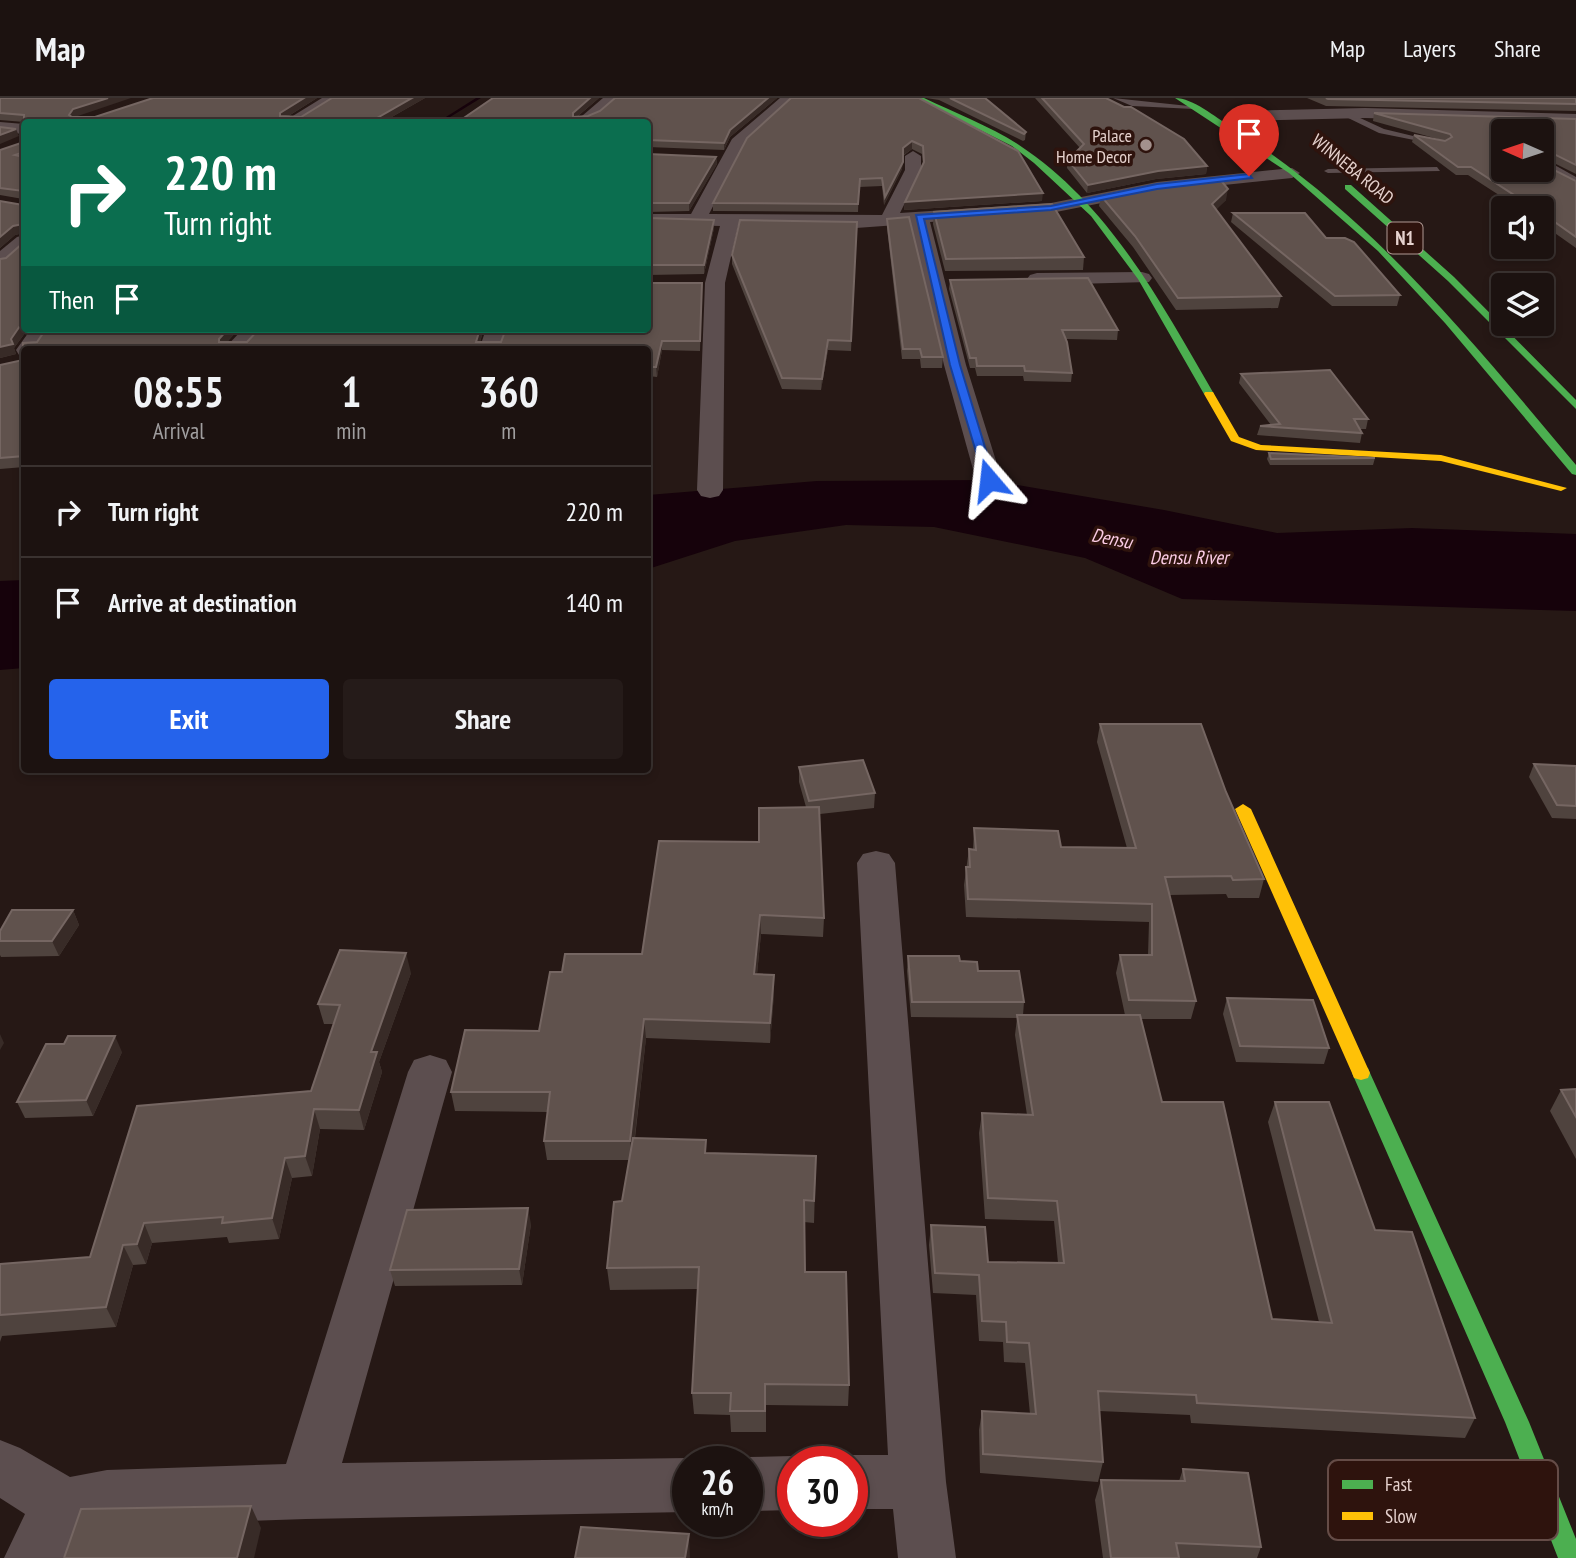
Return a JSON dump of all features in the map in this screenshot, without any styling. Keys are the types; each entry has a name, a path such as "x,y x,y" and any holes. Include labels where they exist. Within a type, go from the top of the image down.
{"main road":[{"path":"919,98 1014,145 1037,161 1094,214 1142,278 1236,439 1260,447 1441,458 1561,488"},
{"name":"WINNEBA ROAD","path":"1178,98 1265,152 1292,173 1410,282 1576,472"},
{"path":"1238,113 1264,128"},
{"name":"WINNEBA ROAD","path":"1322,167 1451,279 1576,406"},
{"path":"1243,809 1532,1460"},
{"path":"1558,1525 1571,1558"}],"street":[{"path":"296,119 333,98"},
{"path":"586,119 605,106 610,98"},
{"path":"697,219 732,158 738,142 789,98"},
{"path":"1337,98 1365,113"},
{"path":"1485,103 1501,116"},
{"path":"1238,113 1365,113 1576,119"},
{"path":"1411,114 1477,134"},
{"path":"0,127 21,130"},
{"path":"888,220 913,170 913,156"},
{"path":"710,157 732,158"},
{"path":"1554,165 1576,166"},
{"path":"1554,171 1576,186"},
{"path":"651,219 888,220 1003,212 1079,202 1157,187 1292,173"},
{"path":"919,216 942,280 955,365 989,480"},
{"path":"710,490 708,283 730,221"},
{"path":"0,261 21,244"},
{"path":"1018,279 1142,278"},
{"path":"238,346 252,333"},
{"path":"876,863 918,1482 927,1558"},
{"path":"306,1490 430,1072"},
{"path":"0,1467 65,1506 107,1498 306,1490 672,1485"},
{"path":"868,1482 918,1482"},
{"path":"33,1558 41,1540 65,1506"}],"lane":[{"path":"1116,98 1132,104 1194,107"},
{"path":"1345,113 1382,131 1443,144"},
{"path":"1322,167 1437,169"}],"water":[{"name":"Densu River","path":"989,480 1164,510 1277,533 1412,528 1576,534 1576,611 1182,599 1085,558 934,527 846,525 735,541 651,568 651,495 817,481"},
{"path":"21,580 21,668 0,670 0,581"}],"building":[{"path":"0,98 108,98 73,109 69,115 95,117 153,98 304,98 280,113 280,116 301,117 332,98 412,98 375,119 24,119 24,115 0,113"},
{"path":"493,98 590,98 573,113 573,117 588,116 600,111 615,98 768,98 730,130 724,143 651,140 651,119 462,119"},
{"path":"791,98 919,98 1018,151 1043,193 905,202 924,162 923,146 912,141 903,148 903,162 885,197 882,178 860,179 858,204 713,203 747,138"},
{"path":"950,98 985,98 1026,132 1024,134"},
{"path":"1042,98 1106,98 1124,107 1131,107 1184,139 1207,166 1158,171 1088,185 1068,160 1084,144"},
{"path":"1326,98 1576,98 1576,104 1328,99"},
{"path":"1374,113 1576,119 1576,165 1554,154 1554,119 1491,119 1491,180 1471,167 1458,167 1414,135 1445,141 1452,137 1450,134"},
{"path":"0,127 16,129 0,135"},
{"path":"21,143 21,153 15,155 21,156 21,191 0,188 0,150"},
{"path":"651,154 716,157 689,203 651,203"},
{"path":"1554,170 1576,181 1576,237 1554,221 1554,196 1516,196 1494,182 1554,182"},
{"path":"1219,178 1228,189 1212,204 1281,296 1178,298 1135,236 1101,196 1159,184"},
{"path":"0,201 21,205 21,224 13,226 0,237"},
{"path":"1052,204 1084,257 946,259 934,212"},
{"path":"1233,213 1305,213 1326,238 1345,238 1354,242 1400,295 1335,296"},
{"path":"909,217 943,357 922,357 920,349 903,349 887,219"},
{"path":"651,218 714,220 704,265 651,265"},
{"path":"740,220 857,222 851,341 828,340 822,379 782,378 732,255"},
{"path":"21,245 21,324 11,339 13,344 0,347 0,259 6,258"},
{"path":"1088,278 1118,330 1062,330 1067,342 1072,373 1025,371 1024,366 977,366 976,358 970,358 950,280"},
{"path":"651,283 702,283 700,341 662,341 656,367 651,367 651,346 23,346 23,343 37,342 43,333 224,333 219,342 247,342 255,333 479,333 476,342 501,342 504,333 651,333"},
{"path":"21,360 21,456 0,458 0,365"},
{"path":"1330,370 1368,419 1354,419 1362,433 1260,426 1280,424 1241,374"},
{"path":"1269,453 1375,458 1271,459"},
{"path":"1100,724 1201,724 1226,792 1264,879 1233,880 1231,876 1165,877 1196,1001 1129,1000 1120,955 1152,955 1152,904 968,899 966,867 970,867 969,849 976,850 974,828 1058,831 1061,847 1136,848"},
{"path":"863,760 875,793 809,801 799,767"},
{"path":"1534,764 1576,766 1576,806 1557,805"},
{"path":"819,807 824,918 760,915 754,974 774,975 770,1023 644,1019 630,1141 544,1141 550,1092 451,1092 465,1030 539,1031 550,972 562,972 565,954 642,954 659,841 759,842 759,808"},
{"path":"12,910 73,910 52,941 0,941 0,931"},
{"path":"340,950 406,953 371,1052 377,1052 359,1110 314,1109 305,1156 285,1158 272,1218 222,1223 223,1217 144,1223 137,1244 123,1245 106,1307 0,1315 0,1264 90,1257 137,1106 311,1091 340,1005 318,1004"},
{"path":"908,956 959,956 960,961 977,962 978,971 1019,971 1024,1002 912,1002"},
{"path":"1227,998 1313,1000 1329,1048 1240,1046"},
{"path":"1017,1015 1140,1015 1162,1102 1223,1102 1272,1319 1332,1323 1275,1102 1329,1102 1375,1230 1412,1232 1475,1418 1197,1403 1196,1395 1098,1391 1103,1462 983,1454 982,1411 1036,1414 1029,1343 1007,1342 1006,1322 982,1321 979,1275 935,1273 931,1225 985,1227 988,1262 1064,1263 1057,1201 988,1198 982,1113 1033,1115"},
{"path":"68,1036 115,1036 86,1100 17,1102 46,1044 64,1044"},
{"path":"1576,1089 1576,1117 1561,1090"},
{"path":"633,1138 706,1140 705,1153 816,1156 814,1201 804,1200 805,1272 846,1272 849,1385 765,1384 765,1411 730,1411 731,1393 692,1393 699,1267 607,1268 614,1202 622,1201"},
{"path":"528,1208 519,1269 390,1270 407,1210"},
{"path":"1183,1469 1248,1473 1261,1547 1176,1543 1179,1558 1111,1558 1101,1480 1185,1481"},
{"path":"251,1506 237,1558 64,1558 81,1509"},
{"path":"581,1527 672,1533 672,1537 688,1537 685,1558 575,1558"}],"waterway":[{"path":"445,119 479,98"}],"traffic: fast":[{"path":"919,98 1014,145 1037,161 1094,214 1142,278 1209,394"},
{"path":"1178,98 1244,138 1292,172 1381,249 1449,321 1576,472"},
{"path":"1348,187 1451,279 1576,406"},
{"path":"1361,1073 1532,1460"},
{"path":"1558,1525 1571,1558"}],"traffic: slow":[{"path":"1209,394 1235,439 1260,448 1441,458 1561,488"},
{"path":"1243,809 1361,1073"}],"place":[{"name":"Palace Home Decor","path":"1146,145"}],"route":[{"path":"989,480 955,365 919,216 1051,208 1105,195 1249,176"}],"water label":[{"name":"Densu","path":"1112,538"}]}
